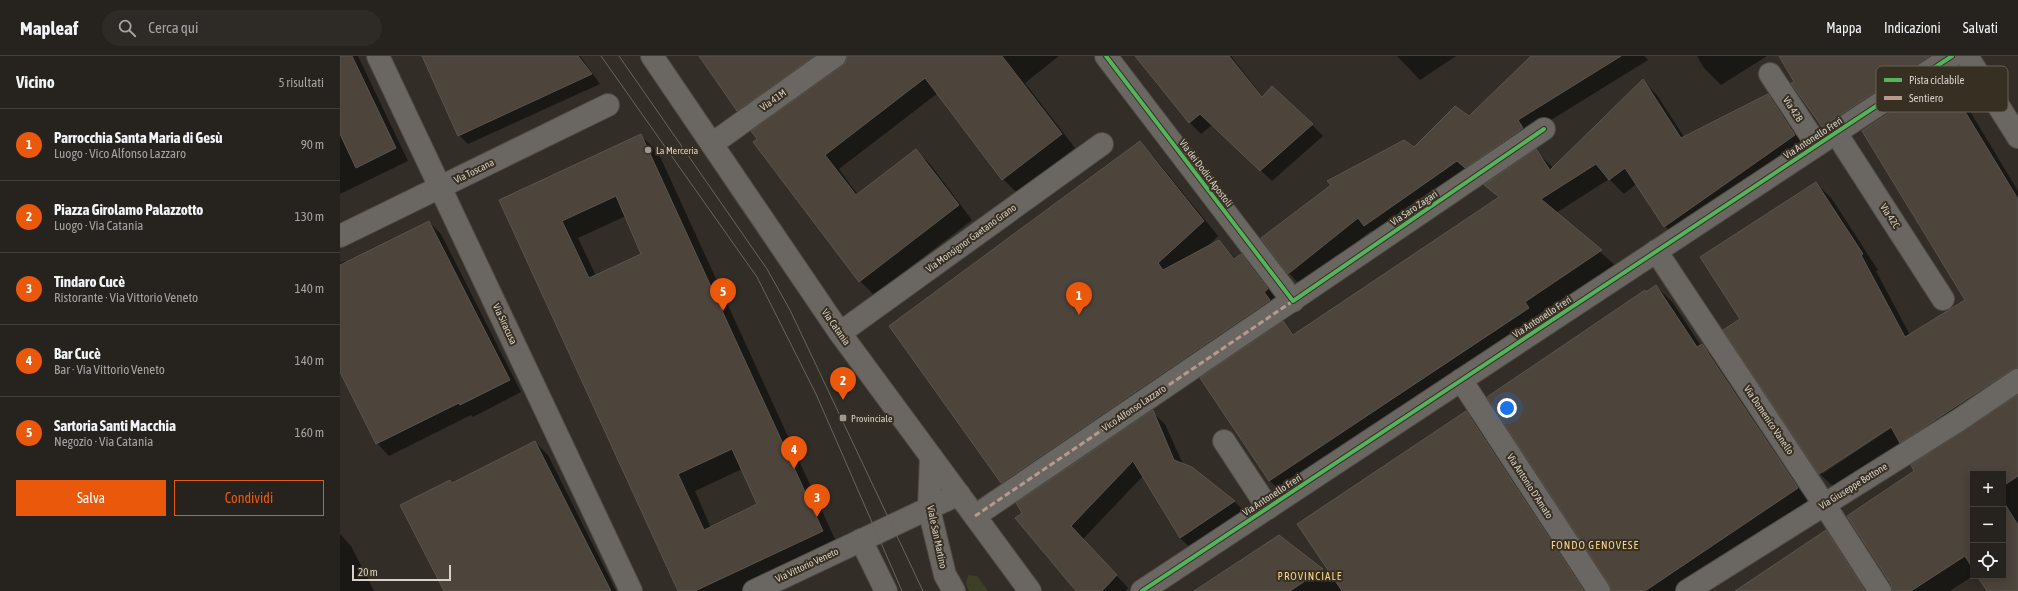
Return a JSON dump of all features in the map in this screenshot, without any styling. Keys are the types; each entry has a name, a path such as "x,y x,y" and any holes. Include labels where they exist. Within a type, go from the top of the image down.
{"street":[{"name":"Via Siracusa","path":"378,56 631,591"},
{"name":"Via Catania","path":"652,56 840,333 1030,591"},
{"name":"Via 41M","path":"712,144 835,56"},
{"name":"Via dei Dodici Apostoli","path":"1106,56 1293,301"},
{"name":"Via Antonello Freri","path":"1937,66 1952,56"},
{"path":"1967,56 1973,66"},
{"name":"Via 42B","path":"1770,74 1817,145"},
{"name":"Via Toscana","path":"340,236 608,105"},
{"name":"Via Antonello Freri","path":"1142,591 1876,107"},
{"path":"2002,112 2018,138"},
{"name":"Via Saro Zagari","path":"1293,301 1544,130"},
{"name":"Via 42C","path":"1836,134 1943,299"},
{"name":"Via Monsignor Gaetano Grano","path":"840,333 1102,144"},
{"name":"Via Domenico Vanello","path":"1656,251 1880,591"},
{"name":"Vico Alfonso Lazzaro","path":"975,516 1293,301"},
{"name":"Via Antonio D'Amato","path":"1461,380 1599,591"},
{"name":"Via Giuseppe Bottone","path":"1688,591 1959,420 2018,380"},
{"path":"1224,441 1268,508"},
{"name":"Viale San Martino","path":"931,457 929,509 946,575 954,591"},
{"name":"Via Vittorio Veneto","path":"754,591 959,494"},
{"path":"861,540 886,591"}],"green space":[{"path":"968,575 977,576 988,591 969,591 966,584"}],"building":[{"path":"340,56 352,56 396,148 356,168 340,134"},
{"path":"422,56 578,56 592,74 458,136"},
{"path":"699,56 814,56 737,111"},
{"path":"847,56 1002,56 1062,134 1002,180 925,78 825,155 856,195 916,149 959,205 859,282 753,142 757,139 751,131 842,66 846,62"},
{"path":"1135,56 1229,56 1262,97 1272,86 1313,124 1260,171 1200,114 1189,123"},
{"path":"1531,56 1621,56 1518,120 1523,128 1465,168 1457,161 1364,226 1358,218 1288,274 1261,238 1331,185 1327,181 1404,140 1414,147 1455,106 1469,116"},
{"path":"1779,56 1929,56 1914,66 1876,66 1876,91 1822,127 1791,83 1794,82"},
{"path":"1643,79 1681,138 1768,94 1795,135 1664,227 1625,168 1609,180 1596,164 1541,199 1602,250 1525,302 1529,308 1269,481 1200,378 1283,321 1293,335 1499,197 1484,185 1536,149 1550,170"},
{"path":"1891,112 1965,112 2018,199 2018,368 2011,370 1900,443 1891,427 1819,474 1723,330 1740,319 1700,257 1816,182 1863,254 1861,255 1905,337 1965,300 1862,131"},
{"path":"641,134 823,531 695,591 678,591 499,200","holes":["616,196 641,254 589,278 562,221","732,449 757,504 704,530 678,474"]},
{"path":"1140,141 1204,221 1158,263 1163,270 1219,240 1234,259 1241,254 1268,289 1264,292 1270,300 1001,483 889,326"},
{"path":"429,221 510,380 460,405 459,403 376,444 340,372 340,265"},
{"path":"1656,285 1697,347 1702,344 1798,488 1645,591 1611,591 1609,584 1487,397 1645,290 1646,292"},
{"path":"2018,395 2018,476 2006,484 2006,471 1970,471 1970,564 1965,556 1911,591 1892,591 1891,584 1847,516 1914,471 1911,465"},
{"path":"1153,410 1174,460 1192,467 1235,501 1180,538 1133,461 1071,526 1117,575 1102,591 1076,591 1015,518 1022,513 1016,503"},
{"path":"1466,411 1584,591 1342,591 1297,524"},
{"path":"535,441 611,591 444,591 400,505 450,480 452,483"},
{"path":"2006,506 2018,525 2018,591 1987,591 1979,579 2006,579"},
{"path":"1826,530 1865,591 1735,591"},
{"path":"1279,535 1323,569 1290,591 1194,591"}],"tram line":[{"path":"601,56 757,277 816,394 902,591"},
{"path":"619,56 767,269 790,310 923,591"}],"marked path":[{"path":"975,516 1293,301"}],"cycle path":[{"path":"1106,56 1293,301 1544,129"},
{"path":"1937,66 1952,56"},
{"path":"1142,591 1876,106"}],"place":[{"name":"La Merceria","path":"648,150"},
{"name":"Sartoria Santi Macchia","path":"723,311"},
{"name":"Parrocchia Santa Maria di Gesù","path":"1079,315"},
{"name":"Piazza Girolamo Palazzotto","path":"843,400"},
{"name":"Provinciale","path":"843,418"},
{"name":"Bar Cucè","path":"794,469"},
{"name":"Tindaro Cucè","path":"817,517"}],"district":[{"name":"FONDO GENOVESE","path":"1595,545"},
{"name":"PROVINCIALE","path":"1310,576"}]}
